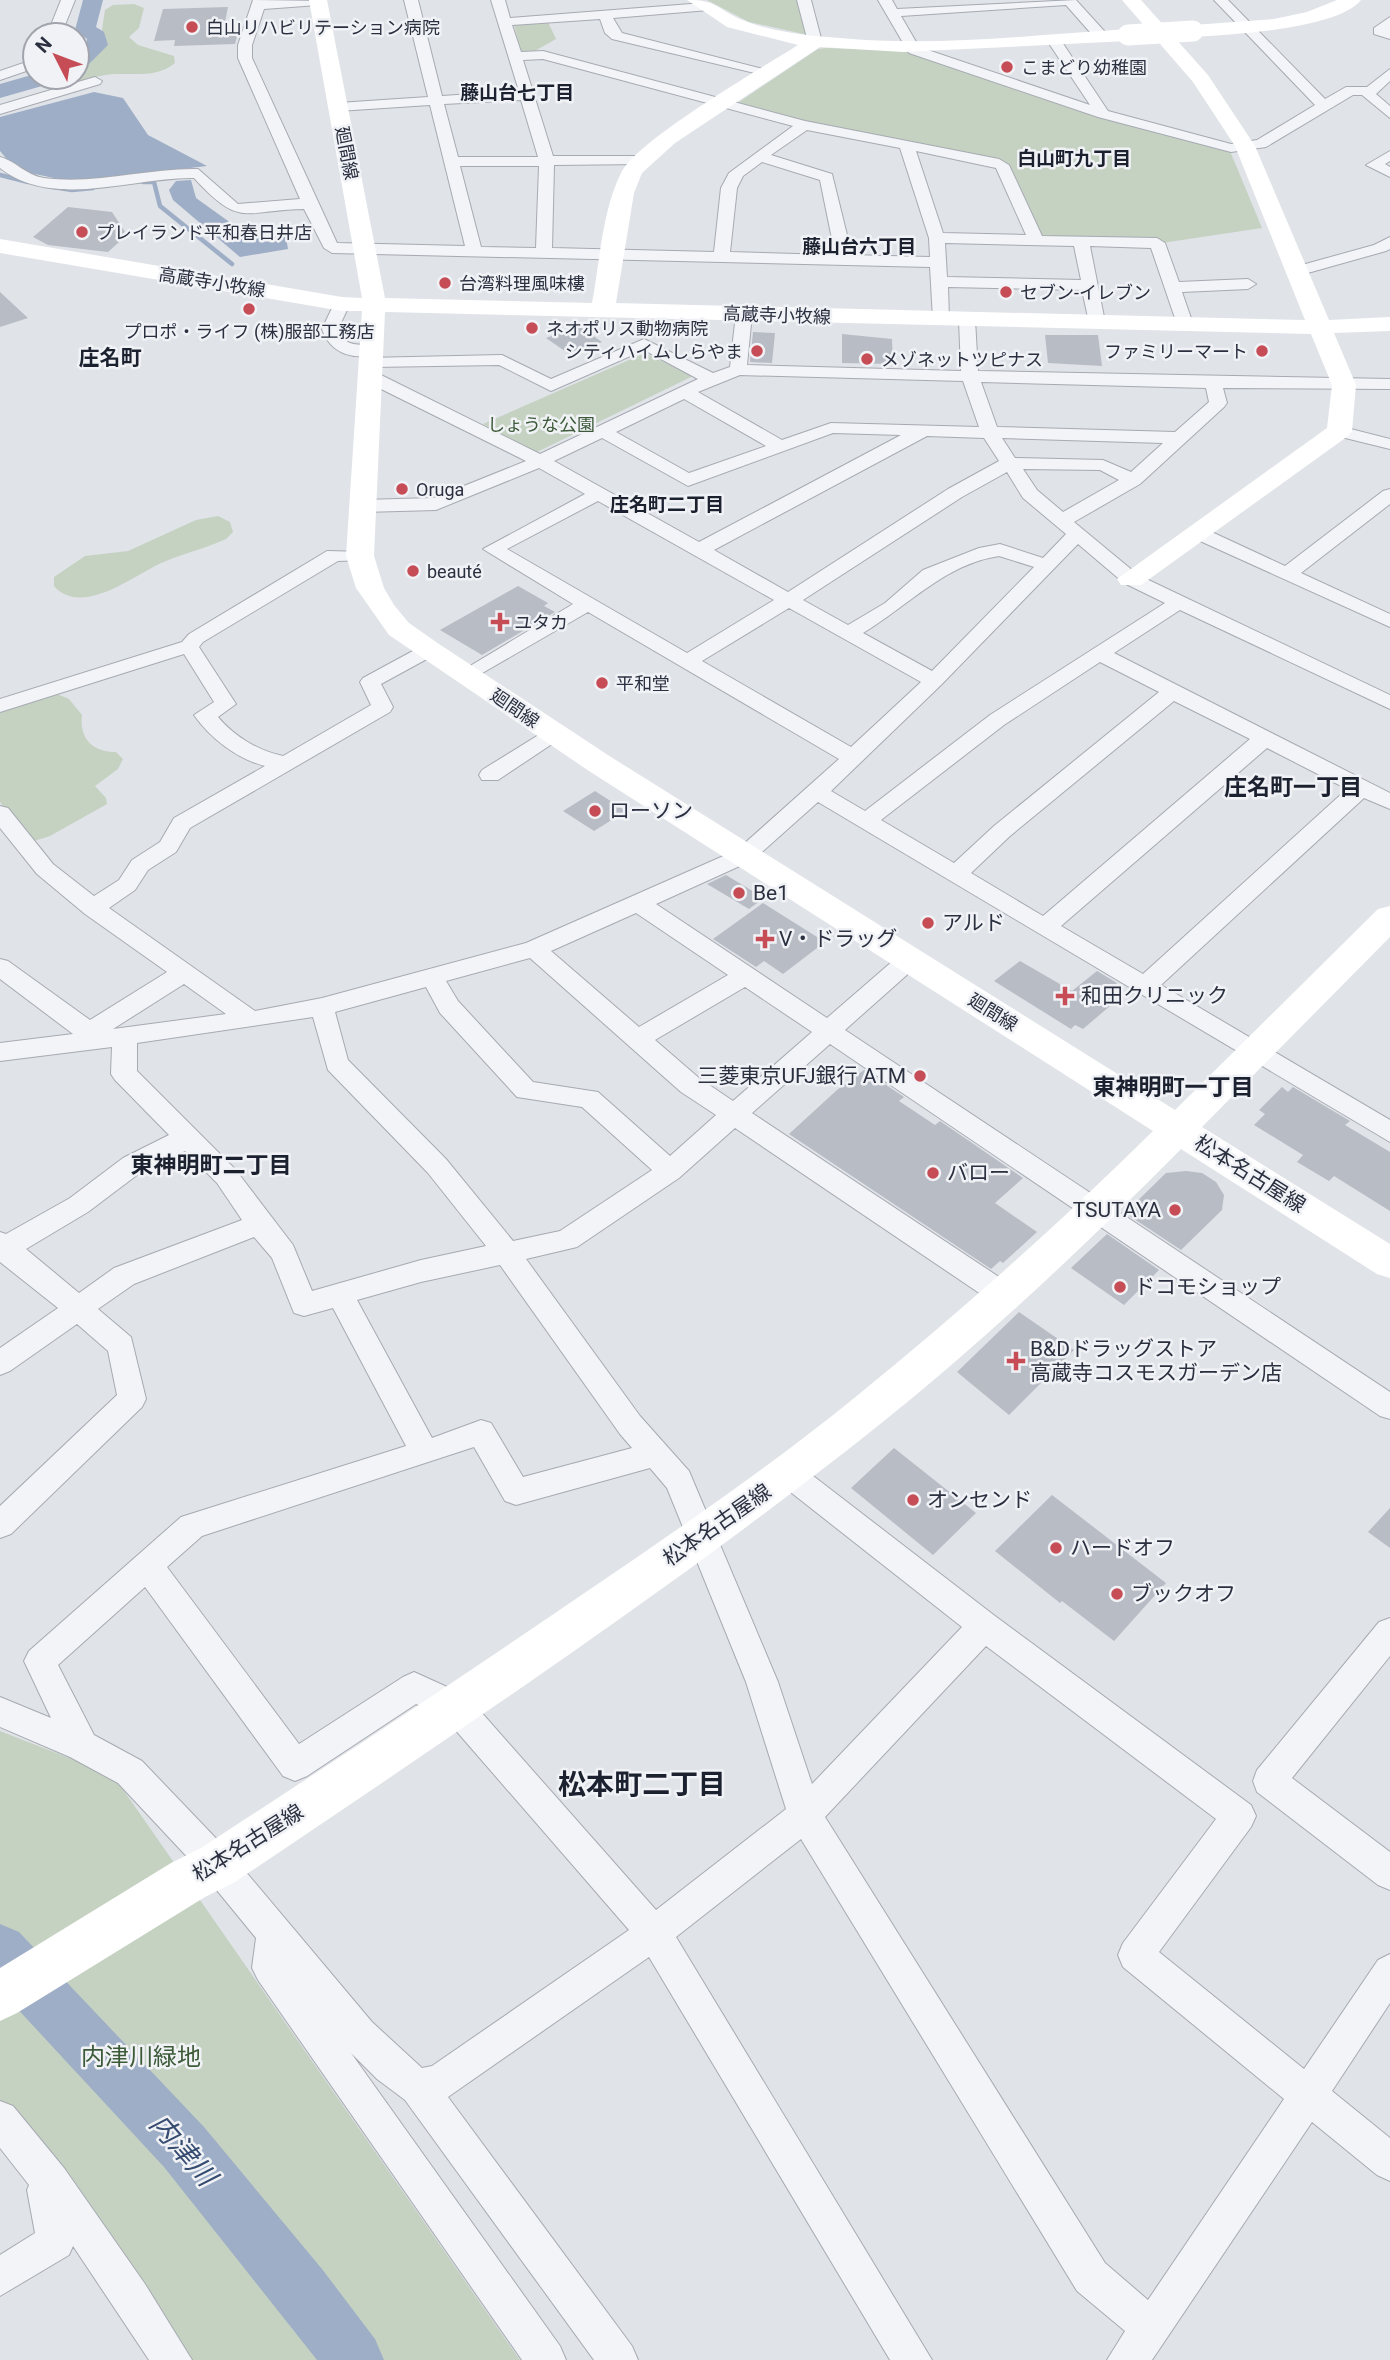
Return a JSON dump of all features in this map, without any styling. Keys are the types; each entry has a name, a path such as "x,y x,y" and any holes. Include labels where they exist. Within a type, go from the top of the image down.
{"street":[{"path":"60,21 68,0"},
{"path":"324,0 259,3 245,45 245,58 281,134 307,204 332,248 936,262"},
{"name":"廻間線","path":"324,0 338,107 374,304 360,556 370,588 382,609 399,629 553,733 1179,1129"},
{"path":"411,0 439,103 474,252"},
{"path":"498,0 547,161 544,252"},
{"path":"804,0 815,42"},
{"path":"885,0 914,50 1103,114 1231,148 1261,144 1351,90 1370,92 1390,73"},
{"path":"1130,0 1201,79 1245,146 1344,385 1339,431 1131,579"},
{"path":"1221,0 1324,106"},
{"path":"505,22 605,15 700,4 754,29 815,42 911,46 1249,29 1319,15 1352,0"},
{"path":"893,13 979,4 1070,1 1101,36"},
{"path":"605,15 612,33 617,36 766,74"},
{"path":"1390,21 1379,31 1390,34"},
{"path":"1053,38 1103,114"},
{"path":"603,309 623,193 633,170 643,159 815,42"},
{"path":"516,56 543,55 804,125 1002,165 1036,240"},
{"path":"0,76 21,68"},
{"path":"0,110 95,81"},
{"path":"1370,92 1368,94 1390,114"},
{"path":"338,107 439,103 525,95"},
{"path":"721,257 729,187 737,173 804,125"},
{"path":"906,144 937,238 936,262 941,319"},
{"path":"1390,155 1373,166 1390,172"},
{"path":"761,157 827,177 839,239 840,260"},
{"path":"453,163 643,159"},
{"path":"0,161 12,173 20,176 73,185 191,173 198,174 228,205 240,209 289,203 307,204"},
{"path":"937,238 1157,243 1185,324"},
{"path":"1081,241 1097,322"},
{"path":"1297,271 1380,248 1390,242"},
{"name":"高蔵寺小牧線","path":"0,246 342,304 1321,327 1390,324"},
{"path":"939,282 1090,285"},
{"path":"1172,287 1248,284"},
{"path":"339,310 330,329 339,348 372,363 598,494 934,681"},
{"path":"738,370 744,314"},
{"path":"967,320 970,376 990,433 1030,494 1131,579 1390,703"},
{"path":"372,363 502,360 551,386 644,345 712,379"},
{"path":"363,506 436,504 500,480 712,379 738,370 1213,383 1390,384"},
{"path":"0,1052 88,1037 251,1020 322,1007 534,949 745,855 854,758 934,681 1047,565 1069,527 1133,480 1218,403 1213,383"},
{"path":"684,392 778,445"},
{"path":"602,431 688,480 778,445 831,428 1180,438"},
{"path":"699,550 922,431"},
{"path":"1339,431 1390,444"},
{"path":"689,660 856,559 955,493 1010,463 1103,465 1133,480"},
{"path":"598,494 493,549 689,660 854,758"},
{"path":"1288,573 1390,495"},
{"path":"1196,532 1386,613"},
{"path":"849,633 892,607 930,574 986,552 1000,550 1047,565"},
{"path":"0,706 189,646 197,638 334,555 360,556"},
{"path":"866,821 997,720 1179,602"},
{"path":"465,674 589,603"},
{"path":"189,646 226,704 205,715 226,740 241,745 263,759 285,763"},
{"path":"93,908 127,885 139,865 168,847 182,824 383,708 370,682 429,650"},
{"path":"1099,654 1390,802"},
{"path":"957,874 1002,831 1172,692"},
{"path":"490,775 553,733"},
{"path":"1046,926 1265,738"},
{"path":"1145,986 1363,788"},
{"path":"817,792 1256,1052 1384,1119"},
{"path":"0,813 45,869 182,974 251,1020"},
{"path":"639,904 1390,1407"},
{"path":"1179,1129 1390,917"},
{"path":"534,949 690,1085 734,1111 1004,1295"},
{"path":"125,1035 124,1074 226,1176 259,1224 284,1253 304,1305 421,1271 567,1240 670,1171 734,1111 910,959"},
{"path":"0,967 88,1037"},
{"path":"88,1037 182,974"},
{"path":"639,1038 746,975"},
{"path":"432,977 449,1007 526,1090 589,1099 670,1171"},
{"path":"322,1007 337,1064 436,1166 506,1252 629,1425 679,1480 704,1535 762,1682 805,1815 1091,2277 1152,2329"},
{"name":"松本名古屋線","path":"0,1996 203,1872 456,1707 789,1474 1004,1295 1097,1210 1179,1129 1390,1263"},
{"path":"0,1525 132,1399 121,1345 2,1247 79,1205 132,1166 189,1137"},
{"path":"0,1363 124,1276 259,1224"},
{"path":"341,1296 425,1453"},
{"path":"82,1746 40,1661 192,1526 425,1453 481,1432 516,1492 656,1454"},
{"path":"789,1474 984,1626 1239,1816 1135,1955 1390,2162"},
{"path":"148,1566 295,1765 414,1687 456,1707 654,1933 912,2360"},
{"path":"418,2087 440,2082 654,1933 805,1815 984,1626"},
{"path":"1390,1633 1269,1781 1390,1872"},
{"path":"0,1712 82,1746 130,1772 203,1872 274,1932 359,2035 390,2066 418,2087 618,2360"},
{"path":"274,1932 270,1968 545,2360"},
{"path":"1127,2360 1152,2329 1309,2098 1390,1972"},
{"path":"0,2119 51,2182 134,2299 172,2360"},
{"path":"0,2277 56,2242 46,2190 51,2182"}],"green space":[{"path":"707,0 799,0 808,35 749,22"},
{"path":"134,4 144,8 139,28 129,37 138,45 174,56 175,63 158,72 110,74 91,80 91,58 99,44 105,10 113,5"},
{"path":"548,22 556,39 533,52 521,53 514,25"},
{"path":"818,49 905,51 1230,151 1262,228 1162,243 1040,236 1006,163 808,122 736,104"},
{"name":"しょうな公園","path":"645,353 693,376 535,453 483,424"},
{"path":"218,516 230,522 233,532 226,539 159,564 121,585 92,596 78,597 65,594 54,586 54,577 85,556 128,551 196,520"},
{"path":"57,694 69,699 82,715 85,737 94,747 116,752 123,759 118,769 95,786 106,798 107,804 50,836 34,841 12,820 0,802 0,710"},
{"name":"内津川緑地","path":"0,1731 113,1775 520,2360 191,2360 0,2103"}],"water":[{"path":"94,92 123,98 148,135 207,166 73,182 16,170 0,151 0,117"},
{"path":"191,180 196,198 249,236 286,237 288,249 240,257 173,200 169,190 176,181"}],"building":[{"name":"白山リハビリテーション病院","path":"228,7 224,27 240,26 235,44 174,46 175,40 154,41 163,9"},
{"name":"プレイランド平和春日井店","path":"68,207 112,212 127,235 108,252 48,245 33,237"},
{"path":"0,292 28,318 0,327"},
{"path":"579,326 602,342 569,354 546,338"},
{"path":"753,332 775,333 772,363 750,362"},
{"path":"842,334 892,339 893,364 842,363"},
{"path":"1045,335 1098,335 1102,366 1048,363"},
{"name":"ユタカ","path":"518,586 548,603 544,606 555,612 482,655 440,630"},
{"name":"ローソン","path":"595,791 626,811 594,831 563,811"},
{"name":"Be1","path":"726,875 764,898 749,909 707,884"},
{"name":"V・ドラッグ","path":"763,903 825,942 783,974 764,961 756,967 713,939"},
{"name":"和田クリニック","path":"1020,961 1072,991 1097,971 1117,983 1106,993 1117,1000 1083,1029 1075,1025 1071,1029 994,981"},
{"name":"バロー","path":"864,1070 904,1097 899,1101 935,1125 940,1121 1023,1178 995,1203 1037,1232 1003,1263 1000,1261 991,1269 789,1134 837,1090"},
{"path":"1282,1087 1288,1092 1293,1087 1350,1121 1345,1125 1390,1152 1390,1211 1334,1176 1329,1181 1297,1162 1303,1155 1254,1125 1265,1114 1259,1110"},
{"name":"TSUTAYA","path":"1166,1173 1202,1173 1216,1182 1224,1195 1222,1210 1181,1250 1125,1213"},
{"name":"ドコモショップ","path":"1107,1234 1159,1270 1124,1305 1071,1268"},
{"name":"B&Dドラッグストア 高蔵寺コスモスガーデン店","path":"1019,1312 1074,1350 1009,1415 957,1372"},
{"name":"オンセンド","path":"894,1448 976,1513 933,1555 851,1488"},
{"path":"1052,1495 1166,1583 1114,1641 1062,1601 1060,1603 995,1551"},
{"path":"1390,1508 1390,1548 1368,1532"}],"waterway":[{"path":"87,21 93,0"},
{"path":"91,33 97,36 98,45 91,51"},
{"path":"0,91 21,85"},
{"path":"0,175 28,182"},
{"path":"143,182 154,182 160,206 232,264"},
{"path":"53,187 72,190 93,188"},
{"name":"内津川","path":"0,1951 184,2147 301,2290 354,2360"}],"place":[{"name":"白山リハビリテーション病院","path":"192,27"},
{"name":"こまどり幼稚園","path":"1007,67"},
{"name":"プレイランド平和春日井店","path":"82,232"},
{"name":"台湾料理風味樓","path":"445,283"},
{"name":"セブン-イレブン","path":"1006,292"},
{"name":"プロポ・ライフ (株)服部工務店","path":"249,309"},
{"name":"ネオポリス動物病院","path":"532,328"},
{"name":"シティハイムしらやま","path":"757,351"},
{"name":"ファミリーマート","path":"1262,351"},
{"name":"メゾネットツピナス","path":"867,359"},
{"name":"Oruga","path":"402,489"},
{"name":"beauté","path":"413,571"},
{"name":"ユタカ","path":"500,622"},
{"name":"平和堂","path":"602,683"},
{"name":"ローソン","path":"595,811"},
{"name":"Be1","path":"739,893"},
{"name":"アルド","path":"928,923"},
{"name":"V・ドラッグ","path":"765,939"},
{"name":"和田クリニック","path":"1065,996"},
{"name":"三菱東京UFJ銀行 ATM","path":"920,1076"},
{"name":"バロー","path":"933,1173"},
{"name":"TSUTAYA","path":"1175,1210"},
{"name":"ドコモショップ","path":"1120,1287"},
{"name":"B&Dドラッグストア 高蔵寺コスモスガーデン店","path":"1016,1361"},
{"name":"オンセンド","path":"913,1500"},
{"name":"ハードオフ","path":"1056,1548"},
{"name":"ブックオフ","path":"1117,1594"}],"district":[{"name":"藤山台七丁目","path":"517,92"},
{"name":"白山町九丁目","path":"1074,158"},
{"name":"藤山台六丁目","path":"859,246"},
{"name":"庄名町","path":"110,358"},
{"name":"庄名町二丁目","path":"667,504"},
{"name":"庄名町一丁目","path":"1293,787"},
{"name":"東神明町一丁目","path":"1173,1087"},
{"name":"東神明町二丁目","path":"211,1165"},
{"name":"松本町二丁目","path":"642,1784"}]}
